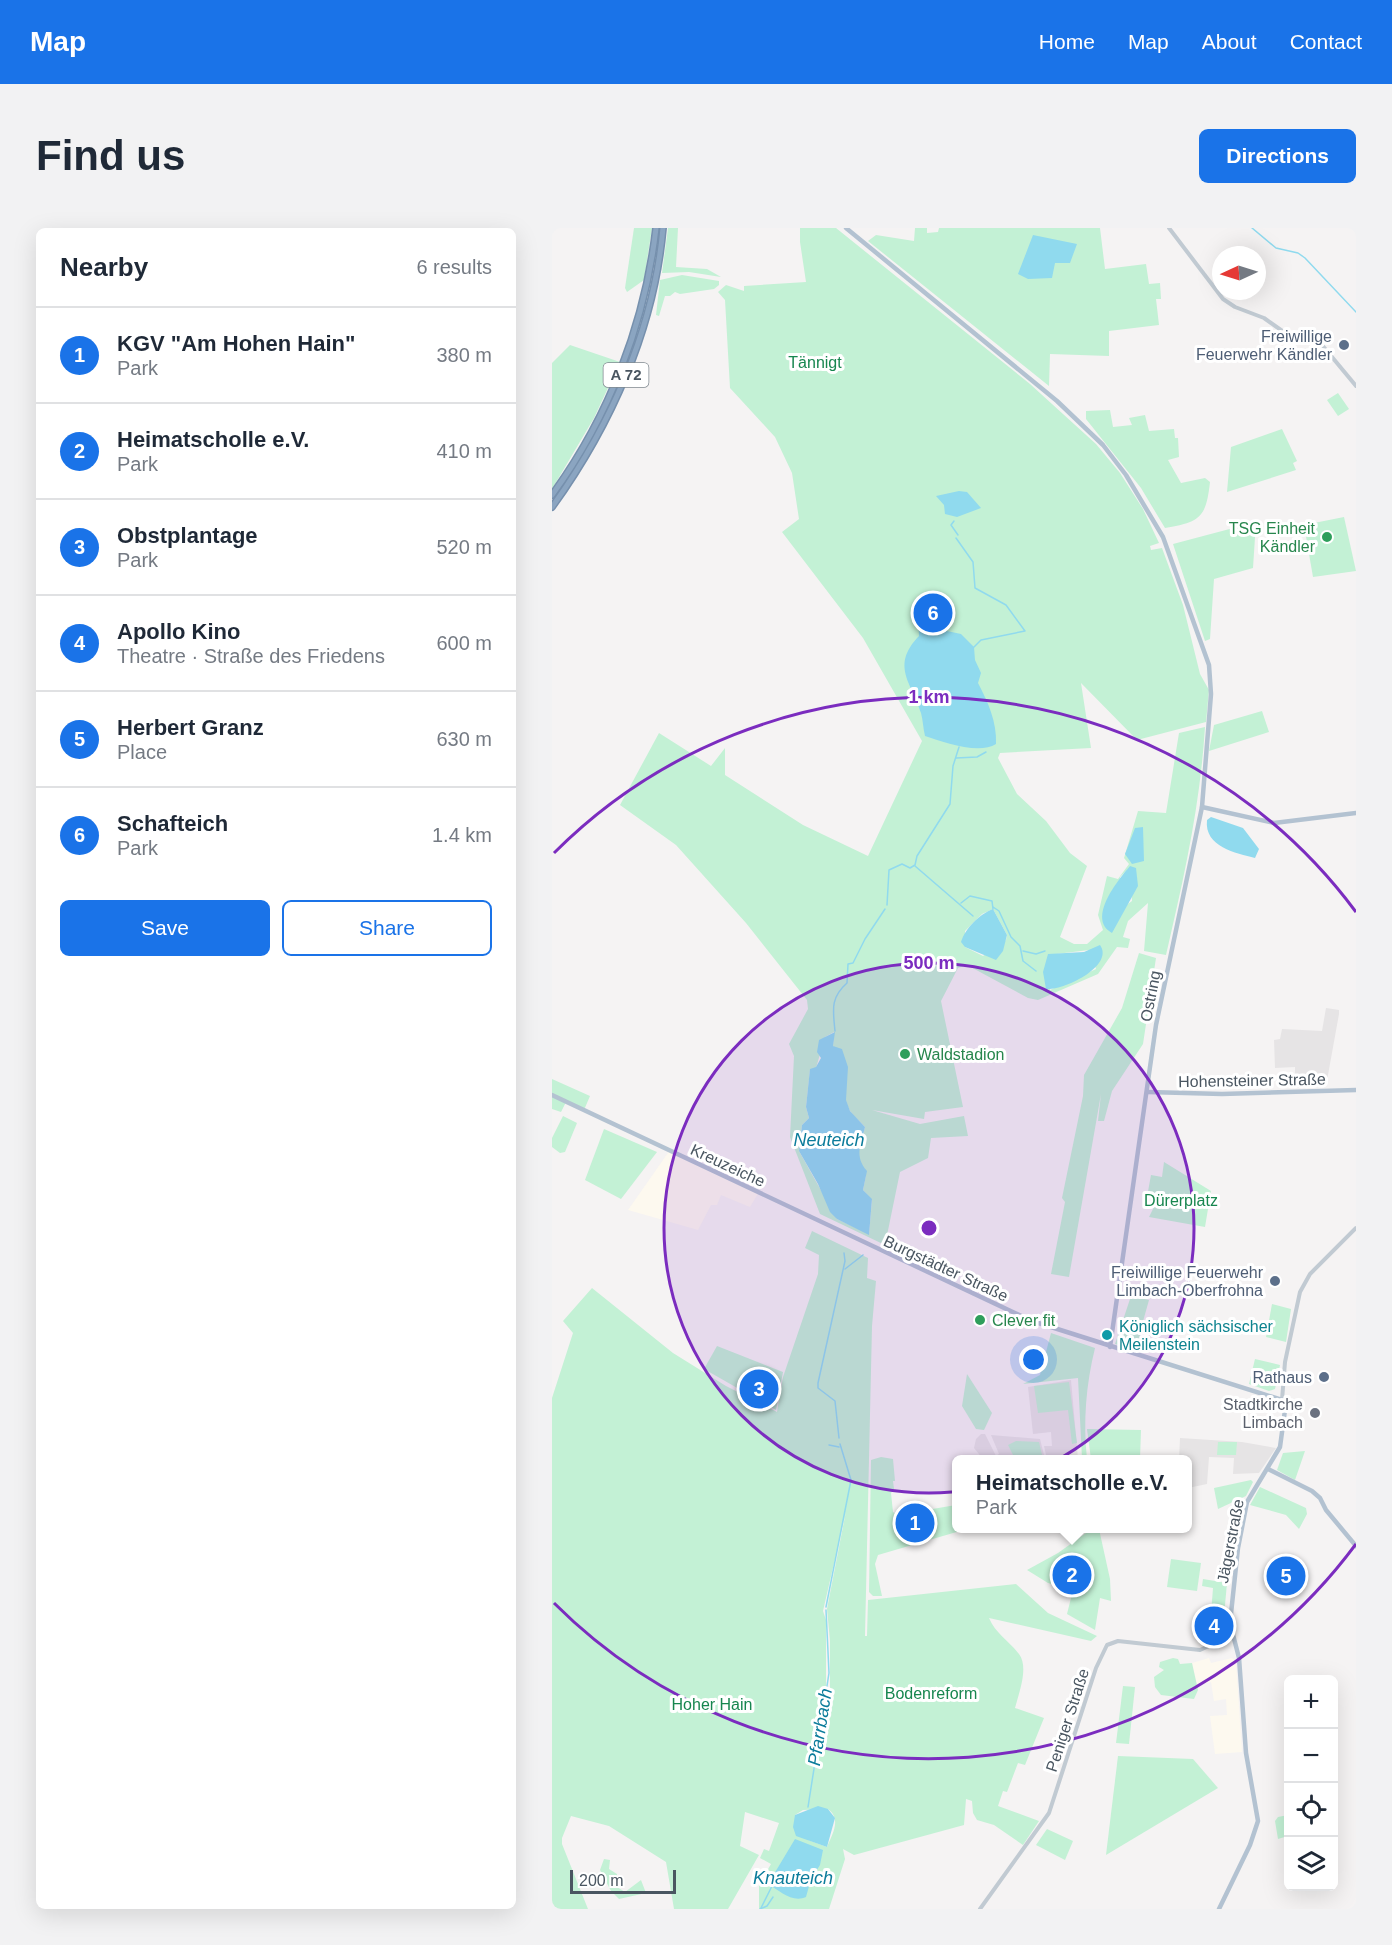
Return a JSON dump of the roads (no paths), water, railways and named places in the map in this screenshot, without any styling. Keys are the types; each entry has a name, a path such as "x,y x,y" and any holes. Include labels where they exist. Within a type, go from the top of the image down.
{"highway":[{"name":"A 72","path":"552,495 586,442 619,375 641,309 657,228"},
{"name":"A 72","path":"552,507 592,446 625,379 650,300 663,228"}],"main road":[{"name":"Ostring","path":"846,228 1002,354 1083,424 1102,445 1126,475 1168,546 1209,665 1211,694 1202,807 1160,1001 1110,1347"},
{"path":"1202,807 1274,823 1356,813"},
{"name":"Hohensteiner Straße","path":"1148,1092 1222,1094 1356,1090"},
{"name":"Kreuzeiche","path":"552,1095 776,1201"},
{"name":"Burgstädter Straße","path":"776,1201 1032,1321 1282,1400"},
{"name":"Jägerstraße","path":"1219,1909 1250,1845 1258,1816 1246,1753 1239,1658 1231,1636 1230,1623 1238,1548 1247,1502 1282,1442 1285,1410 1282,1400"},
{"path":"1268,1469 1320,1498 1328,1513 1356,1546"}],"street":[{"path":"1170,228 1223,299 1235,307 1264,318 1295,340 1314,341 1322,345 1356,386"},
{"path":"1282,1400 1285,1362 1300,1292 1310,1274 1356,1228"},
{"name":"Peniger Straße","path":"980,1909 1049,1813 1096,1668 1107,1645 1118,1641 1200,1650 1231,1636"}],"water":[{"path":"1033,235 1077,244 1070,263 1055,263 1052,278 1028,279 1018,274"},
{"path":"959,491 967,492 981,508 957,517 945,514 944,505 936,496"},
{"path":"921,610 946,620 947,631 961,634 974,647 975,660 981,673 978,683 991,712 996,744 989,747 971,748 925,736 921,713 905,666 910,647 919,636 918,616"},
{"path":"1211,817 1243,828 1259,849 1255,858 1231,851 1216,843 1207,829 1207,820"},
{"path":"1143,827 1144,861 1132,864 1125,854 1135,828"},
{"path":"1130,866 1136,868 1138,886 1112,933 1105,927 1102,919 1103,909 1118,880"},
{"path":"993,909 1007,935 1003,951 996,960 965,947 961,942 974,922"},
{"path":"1100,945 1103,953 1094,969 1064,986 1046,989 1043,972 1048,954 1084,952"},
{"name":"Neuteich","path":"835,1032 833,1046 842,1049 848,1067 846,1100 850,1111 865,1127 860,1144 860,1155 867,1171 863,1190 872,1199 869,1235 837,1219 830,1212 818,1184 799,1151 802,1125 809,1118 806,1107 810,1069 816,1067 821,1058 817,1052 819,1040"},
{"name":"Knauteich","path":"818,1806 828,1809 835,1818 827,1847 796,1836 793,1827 795,1815"},
{"name":"Knauteich","path":"795,1839 823,1850 820,1865 811,1879 806,1897 801,1898 786,1895 768,1884"}],"waterway":[{"path":"1252,228 1276,248 1298,253 1305,258 1356,312"},
{"path":"954,521 951,525 958,535"},
{"path":"956,538 973,562 975,588 1006,605 1025,631 981,640 974,647"},
{"name":"Pfarrbach","path":"887,905 889,870 902,864 910,868 915,865 917,856 950,804 953,766 959,747"},
{"path":"956,758 977,757 986,752"},
{"path":"915,866 973,916"},
{"path":"961,903 970,896 992,901 993,909"},
{"path":"993,907 999,911 1011,937 1020,946 1023,961 1036,971"},
{"name":"Pfarrbach","path":"835,1031 835,999 847,983 848,964 853,963 865,939 885,909"},
{"path":"1023,951 1036,954 1045,951"},
{"name":"Pfarrbach","path":"839,1438 835,1401 818,1388 818,1383 845,1261 844,1253"},
{"name":"Pfarrbach","path":"845,1269 863,1255"},
{"name":"Pfarrbach","path":"826,1607 851,1480 840,1444"},
{"path":"829,1445 839,1447"},
{"name":"Pfarrbach","path":"808,1807 829,1673 826,1610"},
{"path":"761,1908 772,1886"},
{"name":"Pfarrbach","path":"760,1909 767,1906 773,1897"}],"place":[{"name":"Freiwillige Feuerwehr Kändler","path":"1344,345"},
{"name":"TSG Einheit Kändler","path":"1327,537"},
{"name":"Schafteich","path":"933,613"},
{"name":"Waldstadion","path":"905,1054"},
{"name":"Freiwillige Feuerwehr Limbach-Oberfrohna","path":"1275,1281"},
{"name":"Clever fit","path":"980,1320"},
{"name":"Königlich sächsischer Meilenstein","path":"1107,1335"},
{"name":"Rathaus","path":"1324,1377"},
{"name":"Obstplantage","path":"759,1389"},
{"name":"Stadtkirche Limbach","path":"1315,1413"},
{"name":"KGV \"Am Hohen Hain\"","path":"915,1523"},
{"name":"Heimatscholle e.V.","path":"1072,1575"},
{"name":"Herbert Granz","path":"1286,1576"},
{"name":"Apollo Kino","path":"1214,1626"}],"park label":[{"name":"Tännigt","path":"815,362"},
{"name":"Dürerplatz","path":"1181,1200"},
{"name":"Bodenreform","path":"931,1693"},
{"name":"Hoher Hain","path":"712,1704"}]}
